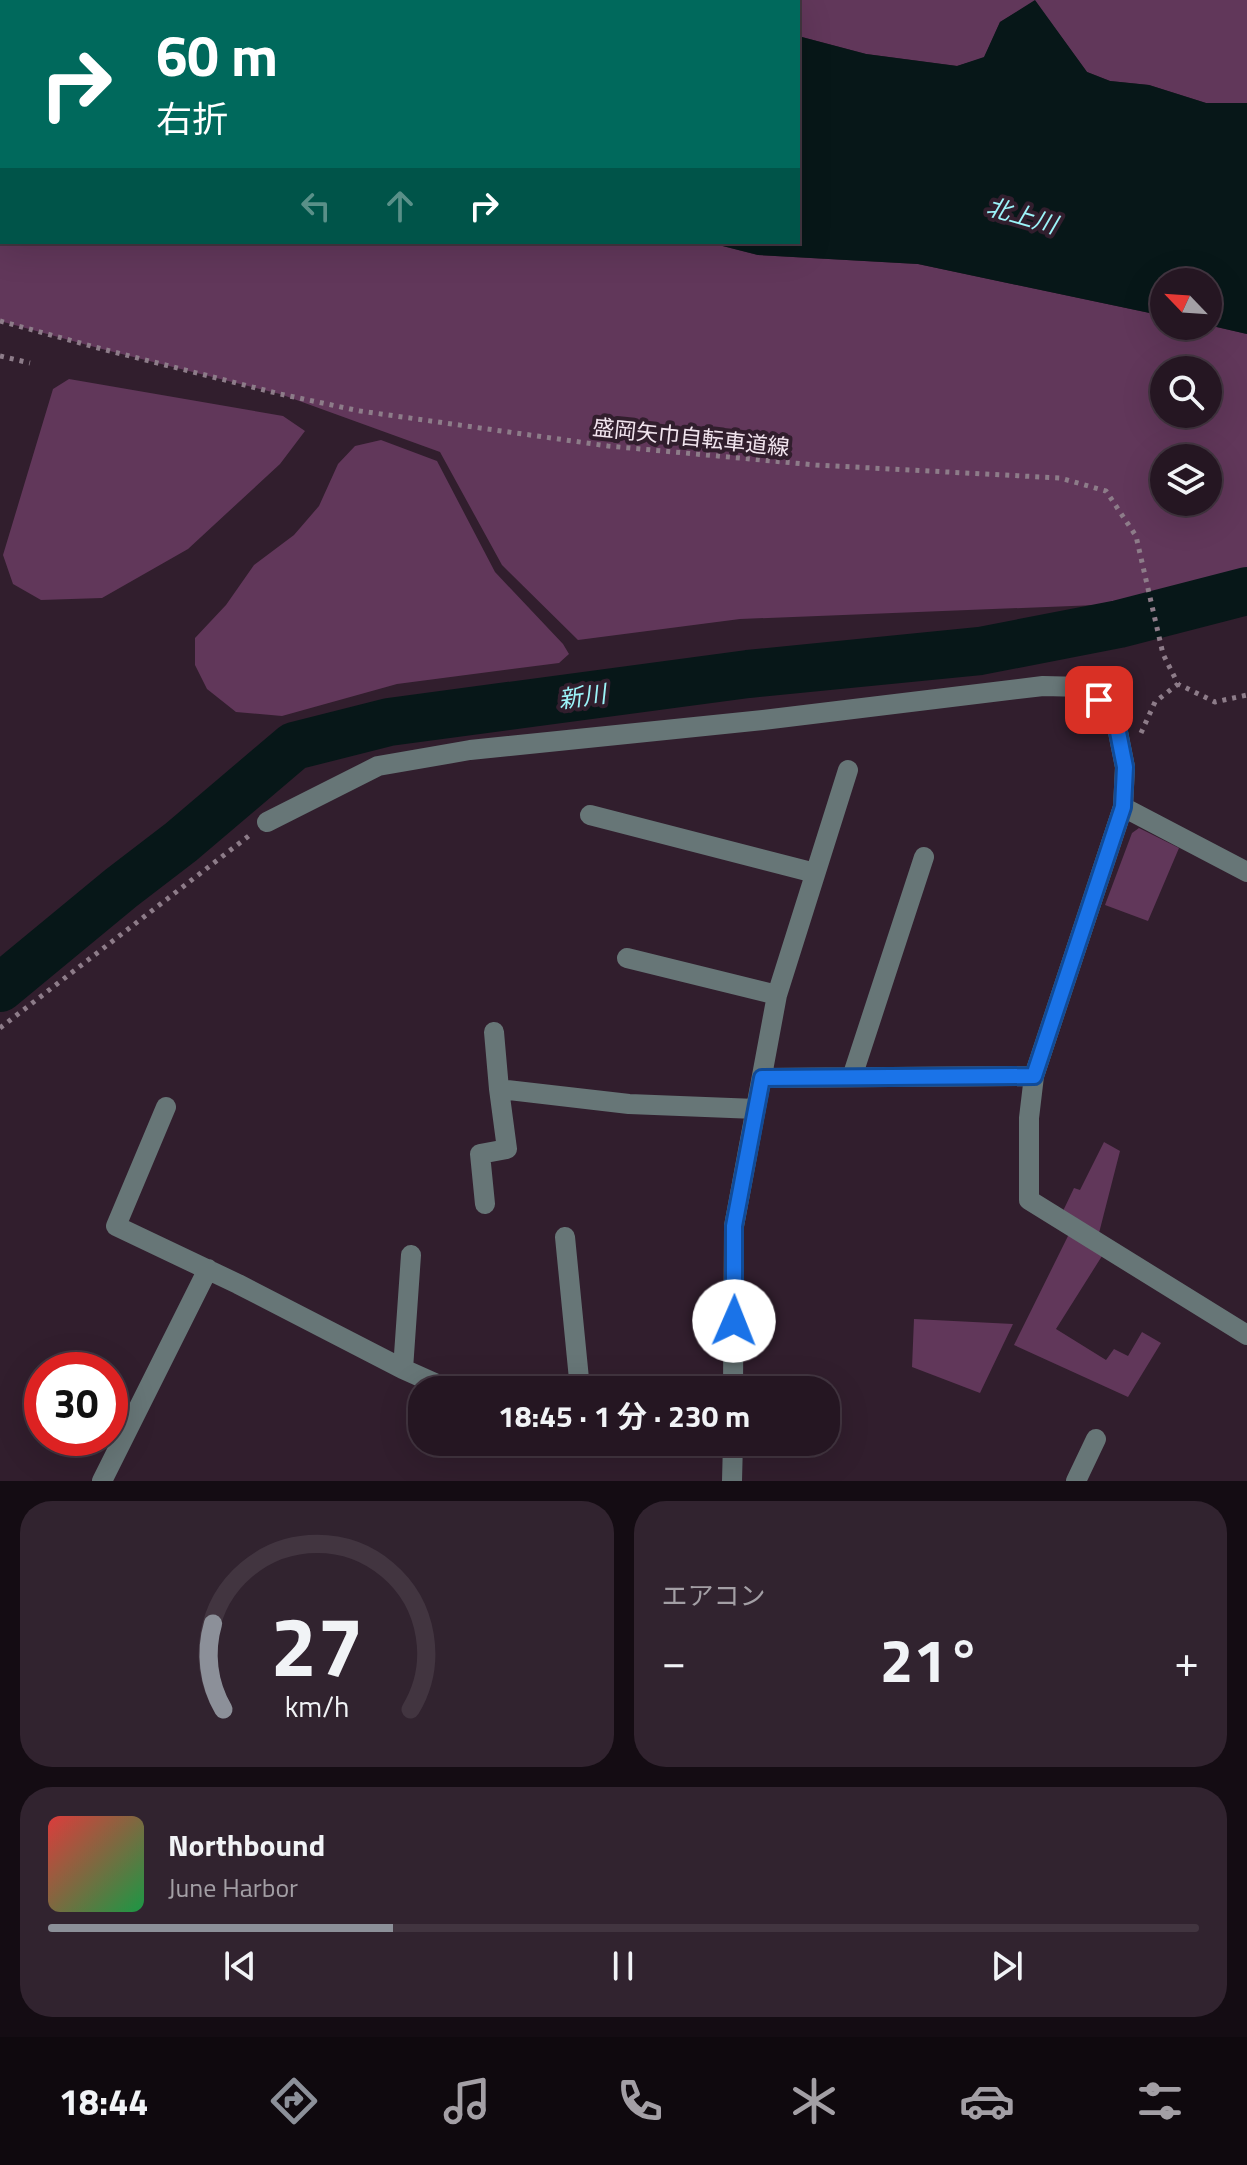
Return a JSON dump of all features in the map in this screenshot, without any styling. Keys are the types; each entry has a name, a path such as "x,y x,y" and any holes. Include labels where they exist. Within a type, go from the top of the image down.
{"street":[{"path":"267,822 378,766 470,750 763,720 1043,686 1084,687 1114,712 1125,767 1123,807 1034,1076 1029,1118 1029,1200 1247,1335"},
{"path":"733,1376 734,1226 777,995 848,770"},
{"path":"1123,807 1247,872"},
{"path":"590,815 815,873"},
{"path":"852,1077 924,857"},
{"path":"627,958 777,995"},
{"path":"485,1204 480,1154 507,1149 494,1032"},
{"path":"762,1078 1034,1076"},
{"path":"499,1089 629,1104 756,1109"},
{"path":"166,1107 116,1226 419,1376"},
{"path":"565,1237 579,1376"},
{"path":"403,1369 411,1255"},
{"path":"102,1481 208,1269"},
{"path":"1076,1481 1096,1439"},
{"path":"732,1481 733,1456"}],"path":[{"name":"盛岡矢巾自転車道線","path":"0,321 235,383 360,411 608,446 816,465 1060,478 1106,491 1136,536 1163,654 1178,684"},
{"path":"0,356 30,363"},
{"path":"1125,767 1155,702 1178,684 1215,702 1247,695"},
{"path":"0,1028 267,822"}],"shaded area":[{"path":"800,0 1247,0 1247,103 1206,103 1149,85 1110,81 1087,72 1035,1 1000,22 984,58 957,66 866,54 800,37"},
{"path":"0,244 715,244 758,255 918,264 1150,313 1150,340 1222,340 1222,328 1247,334 1247,571 1097,605 740,619 578,640 502,565 440,452 280,394 0,321"},
{"path":"69,379 283,416 305,431 280,464 188,549 102,598 41,600 13,584 3,555 53,389"},
{"path":"381,440 437,461 495,572 569,654 559,663 397,684 282,716 236,712 207,689 195,665 195,638 226,605 254,565 294,535 319,506 338,464 355,446"},
{"path":"1139,828 1179,848 1148,921 1105,905 1132,833"},
{"path":"1104,1142 1120,1151 1099,1233 1063,1211 1074,1188 1080,1190"},
{"path":"1069,1234 1102,1256 1056,1329 1106,1360 1114,1349 1128,1356 1142,1332 1161,1343 1128,1397 1014,1345"},
{"path":"914,1319 1013,1324 980,1393 912,1367"}],"water":[{"name":"北上川","path":"1035,0 1087,72 1110,81 1149,85 1206,103 1247,103 1247,334 1222,328 1222,268 1150,268 1150,313 918,264 758,255 715,244 800,244 800,37 866,54 957,66 984,57 1000,22"}],"waterway":[{"name":"新川","path":"0,988 294,746 389,722 748,674 980,651 1119,624 1247,591"}],"route":[{"path":"734,1321 734,1226 762,1078 1034,1076 1123,807 1125,767 1114,712 1099,700"}]}
